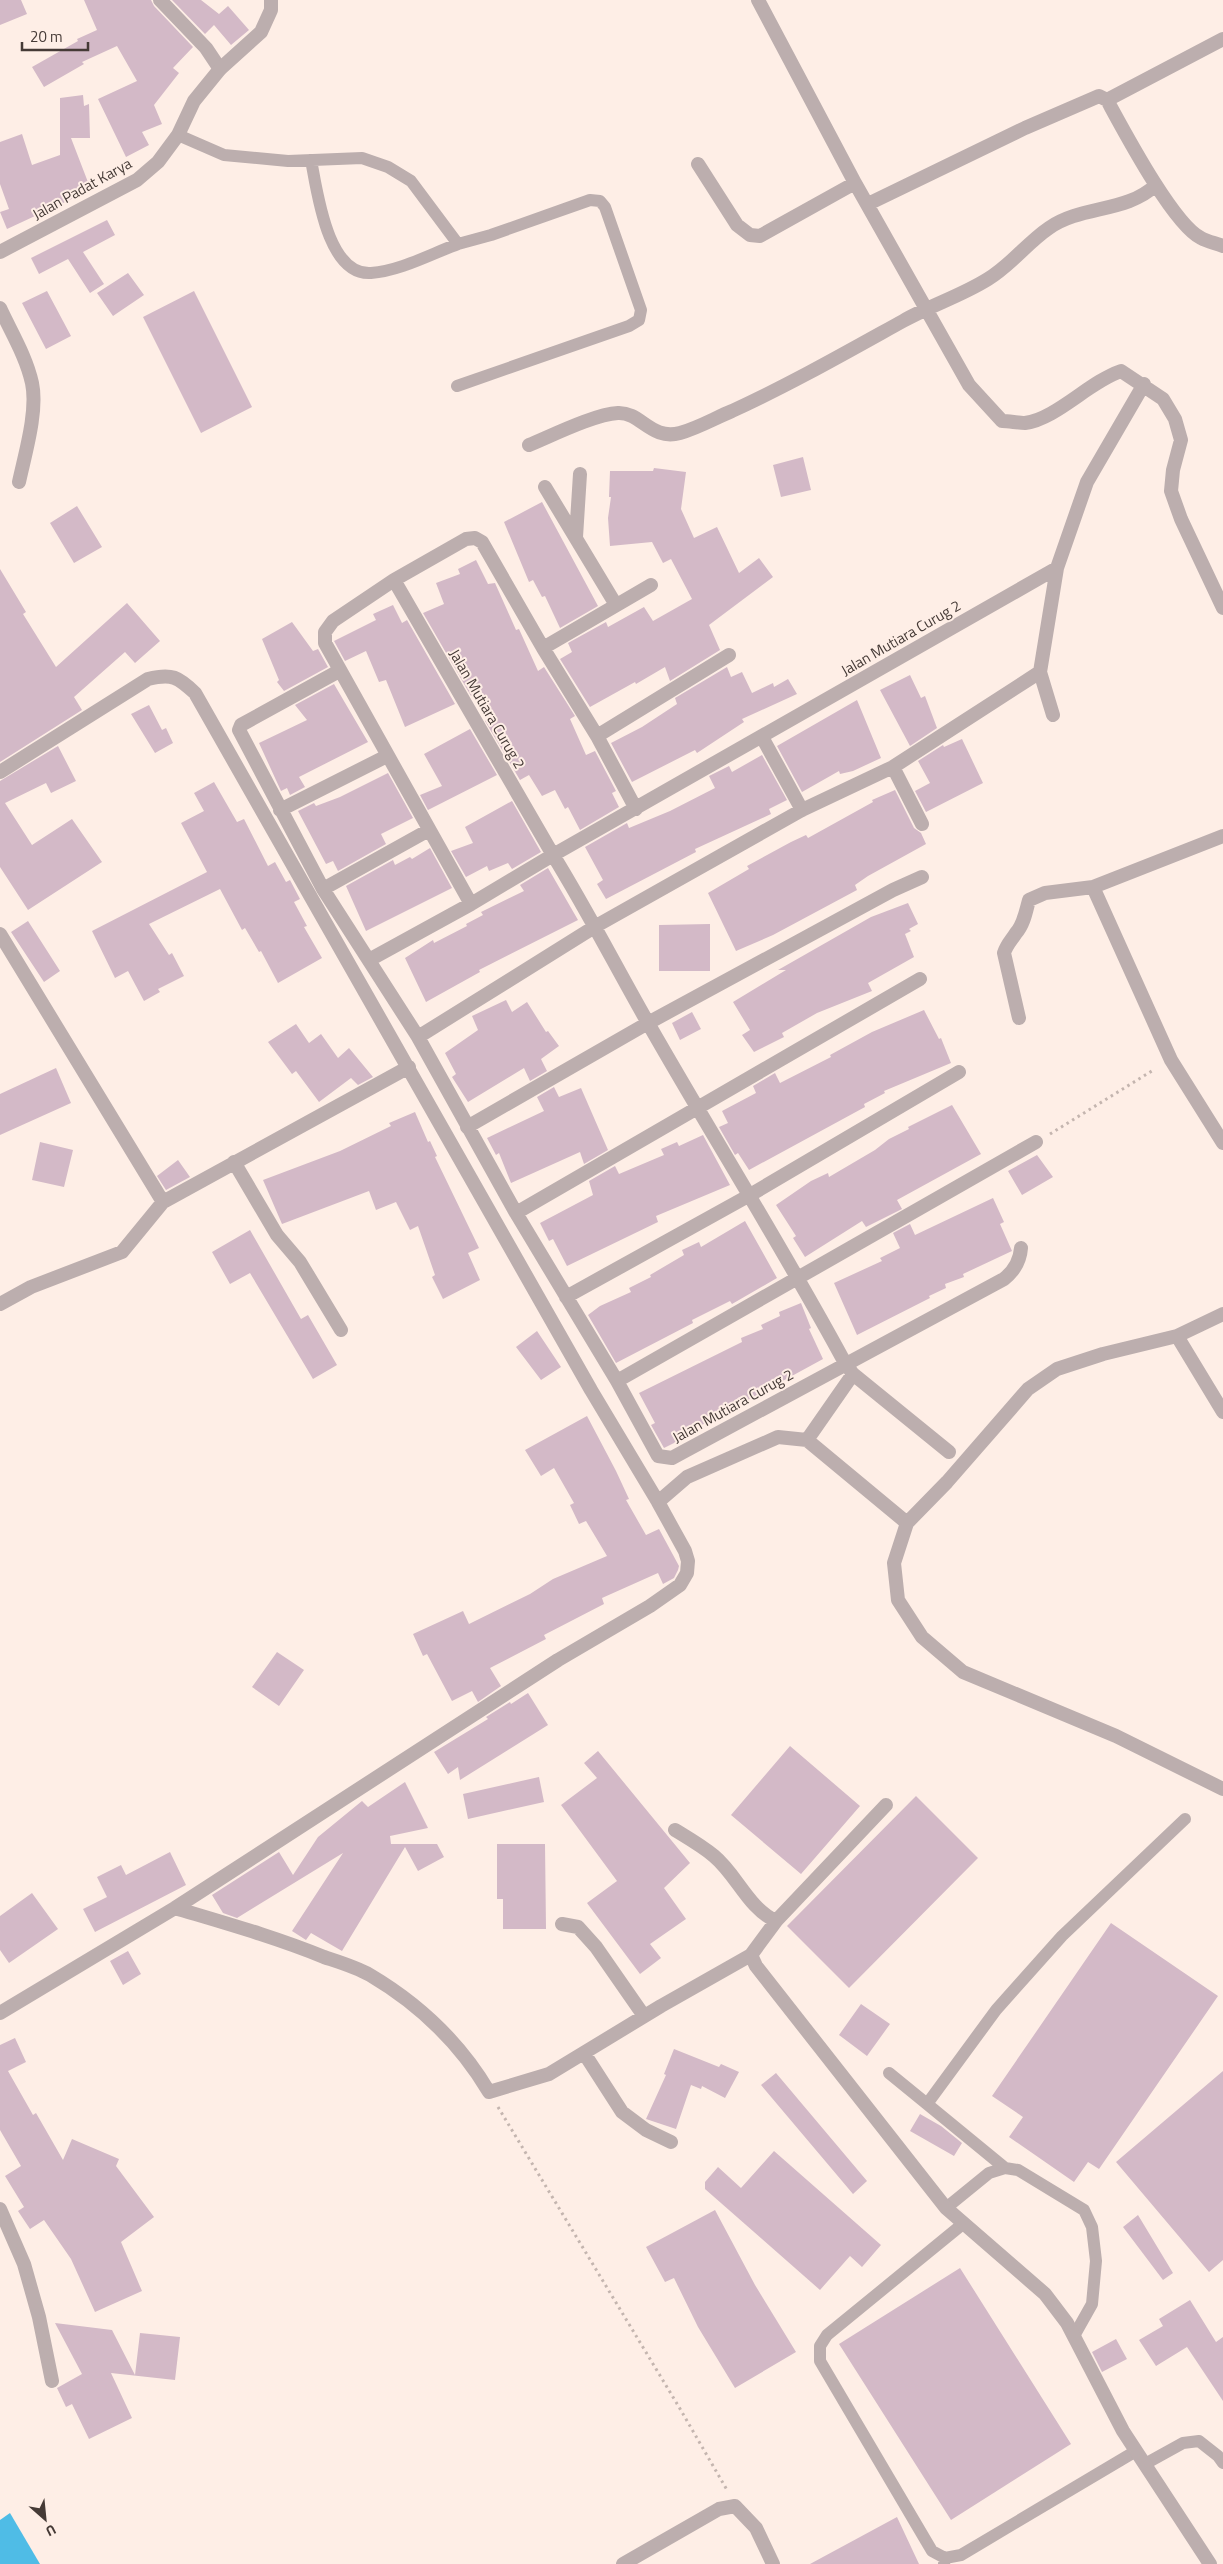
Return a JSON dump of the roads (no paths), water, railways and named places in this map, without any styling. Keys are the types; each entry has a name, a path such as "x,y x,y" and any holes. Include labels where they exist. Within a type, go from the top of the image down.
{"street":[{"path":"160,0 206,48 220,69"},
{"name":"Jalan Padat Karya","path":"2,248 137,180 158,162 178,135 194,101 220,69 261,32 271,10 271,0"},
{"path":"758,0 855,183 968,384 1002,421 1024,423 1040,418 1107,376 1120,371 1144,384 1163,399 1175,419 1181,440 1173,470 1171,491 1181,519 1223,608"},
{"path":"1108,100 1223,40"},
{"path":"868,204 1025,128 1099,96 1108,100 1156,185 1188,228 1201,238 1223,246"},
{"path":"698,164 737,224 750,235 760,236 855,183"},
{"path":"529,445 590,421 617,413 632,416 647,428 660,433 678,434 693,428 771,393 926,308 988,279 1049,228 1069,218 1121,206 1136,199 1156,185"},
{"path":"0,308 25,360 32,384 30,423 19,482"},
{"path":"1053,715 1040,672 1057,568 1087,482 1144,384"},
{"path":"576,537 580,474"},
{"path":"545,487 616,605"},
{"path":"471,904 325,643 325,632 333,621 394,580 466,539 478,539 486,546 543,648 597,736 636,809"},
{"name":"Jalan Mutiara Curug 2","path":"369,960 471,904 553,855 1057,568"},
{"name":"Jalan Mutiara Curug 2","path":"394,580 596,926 648,1023 799,1278 849,1368 949,1452"},
{"path":"543,648 651,585"},
{"path":"597,736 730,655"},
{"name":"Jalan Mutiara Curug 2","path":"339,671 239,728 280,810 323,889 418,1037 516,1213 618,1381 658,1456 665,1458 683,1452 849,1368 1004,1279 1013,1272 1020,1256 1021,1248"},
{"path":"418,1037 596,926 802,810 892,767 1040,672"},
{"path":"0,772 148,680 164,675 181,679 196,693 249,790 409,1067 591,1390 658,1502 687,1556 687,1573 680,1585 650,1606 558,1660 175,1908 0,2013"},
{"path":"762,737 802,810"},
{"path":"280,810 387,756"},
{"path":"892,767 922,824"},
{"path":"323,889 429,830"},
{"path":"1019,1018 1004,953 1007,943 1017,933 1024,920 1029,900 1045,893 1093,887 1223,836"},
{"path":"467,1127 648,1023 893,890 922,878"},
{"path":"1093,887 1171,1060 1223,1143"},
{"path":"0,934 163,1202"},
{"path":"516,1213 920,979"},
{"path":"0,1304 31,1287 122,1252 163,1202 409,1067"},
{"path":"566,1297 750,1195 959,1072"},
{"path":"618,1381 992,1169 1036,1142"},
{"path":"234,1162 277,1235 300,1262 341,1330"},
{"path":"1223,1314 1177,1336 1071,1363 1057,1369 1028,1389 947,1482 907,1523 894,1563 898,1600 922,1637 963,1672 1116,1736 1223,1789"},
{"path":"1177,1336 1223,1412"},
{"path":"807,1440 849,1368"},
{"path":"658,1502 687,1477 778,1437 807,1440 907,1523"},
{"path":"175,1908 272,1936 369,1974 426,2015 450,2037 476,2070 489,2092 548,2074 644,2016 751,1956 776,1921 886,1805"},
{"path":"675,1830 715,1856 746,1895 769,1918 776,1921"},
{"path":"562,1924 578,1928 596,1947 644,2016"},
{"path":"751,1956 756,1966 946,2208 1045,2294 1074,2336 1123,2431 1210,2564"},
{"path":"584,2053 622,2112 646,2130 671,2142"},
{"path":"0,2209 24,2264 52,2381"},
{"path":"623,2564 719,2509 735,2506 756,2528 773,2564"}],"lane":[{"path":"178,135 224,155 288,161 362,158 388,167 411,181 458,244"},
{"path":"310,160 326,229 336,253 352,266 369,273 397,267 458,244 491,235 590,200 600,201 605,207 641,310 639,320 629,326 457,386"},
{"path":"927,2104 996,2010 1062,1936 1185,1819"},
{"path":"889,2073 1005,2168"},
{"path":"946,2208 989,2173 1005,2168 1018,2170 1084,2210 1092,2227 1096,2261 1092,2304 1074,2336"},
{"path":"964,2223 827,2335 820,2346 820,2361 932,2551 945,2561 961,2555 1136,2452"},
{"path":"1145,2464 1183,2443 1199,2441 1218,2456 1223,2463"}],"water":[{"path":"10,2513 40,2564 0,2564 0,2520"}]}
